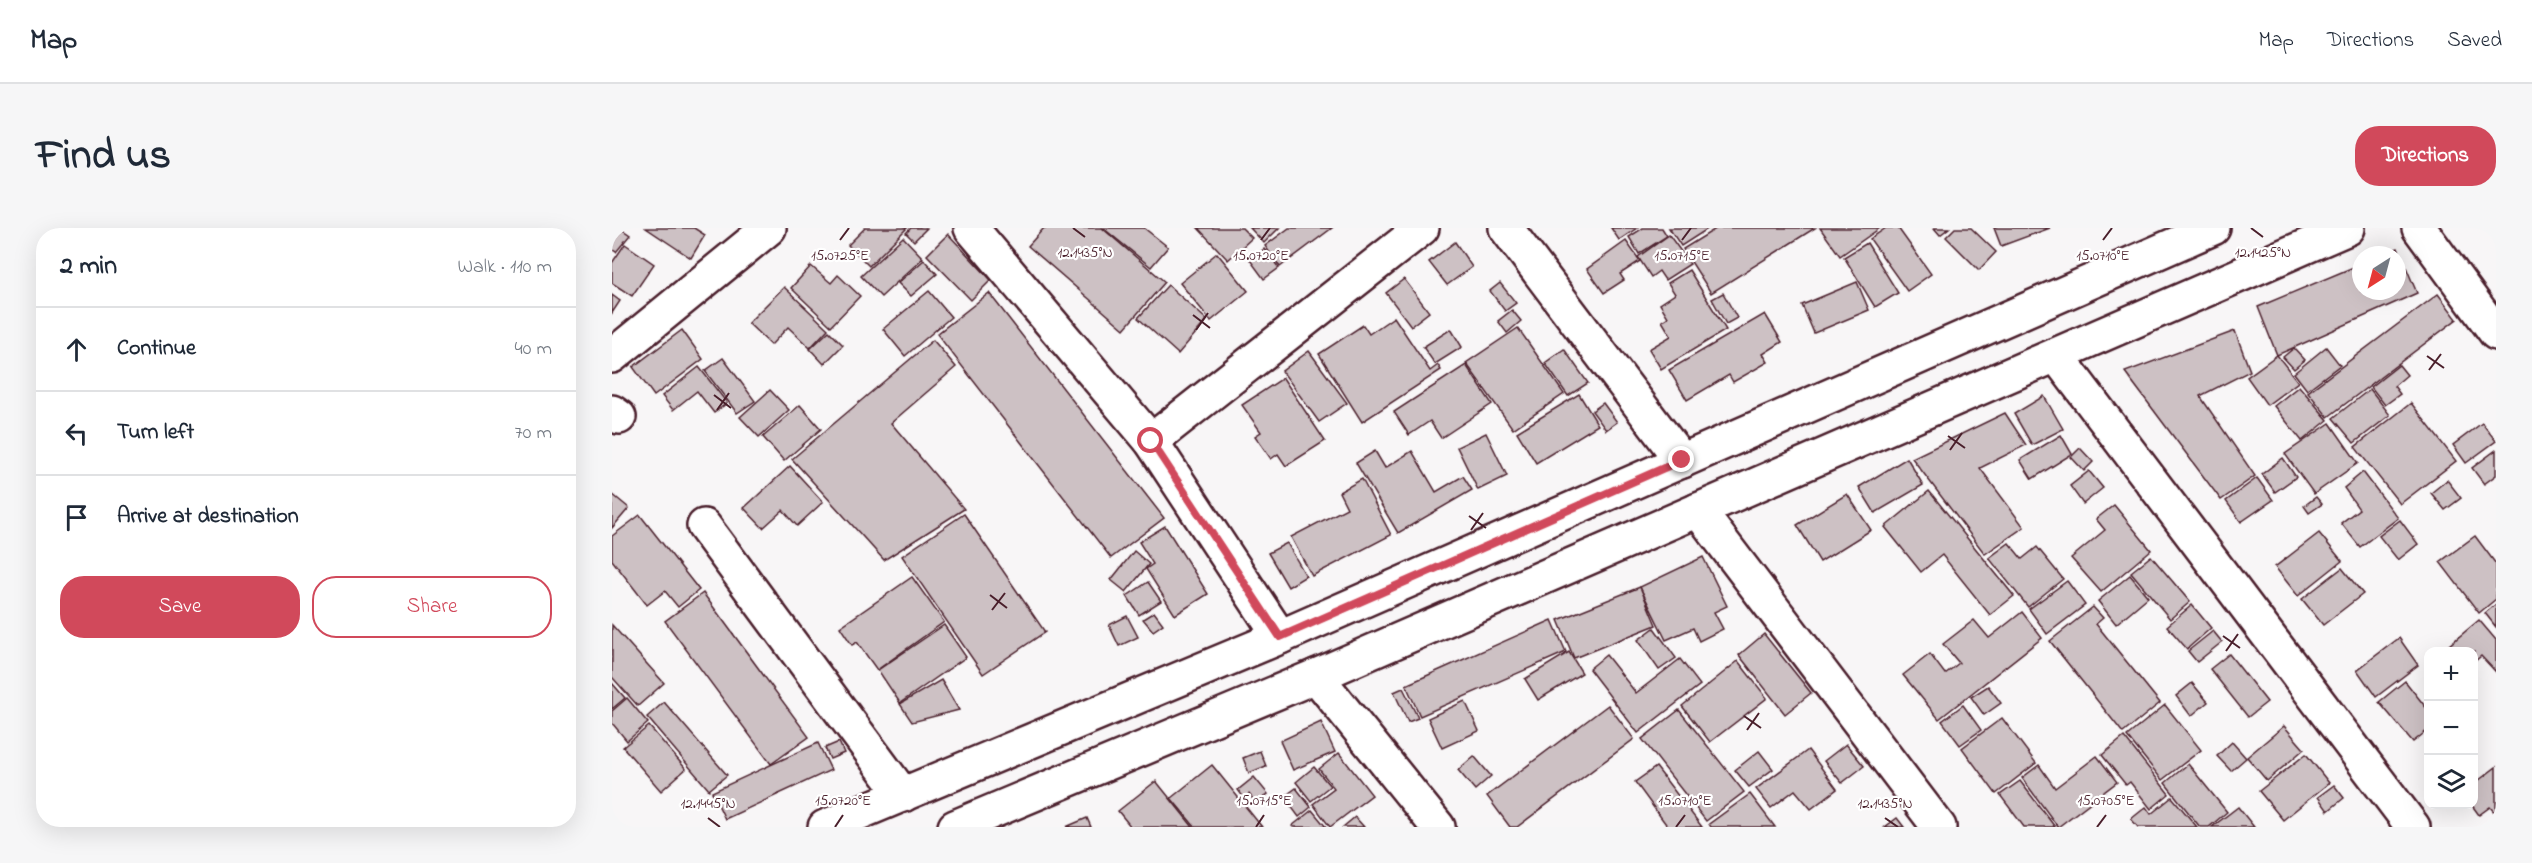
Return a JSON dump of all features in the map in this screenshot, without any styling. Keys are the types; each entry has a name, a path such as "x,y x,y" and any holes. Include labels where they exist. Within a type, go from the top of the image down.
{"street":[{"path":"612,356 769,228"},
{"path":"971,228 1151,441 1280,637"},
{"path":"1151,441 1422,228"},
{"path":"1506,228 1682,460"},
{"path":"825,827 1280,637 2212,228"},
{"path":"955,827 1316,676 2348,228"},
{"path":"2418,228 2496,333"},
{"path":"2056,355 2413,827"},
{"path":"1698,510 1939,827"},
{"path":"704,526 903,795"},
{"path":"1316,676 1437,827"}],"building":[{"path":"620,228 630,235 616,252 612,249 612,237"},
{"path":"646,228 694,228 705,235 691,258"},
{"path":"865,228 907,228 869,266 848,245"},
{"path":"911,228 927,228 914,241 906,233"},
{"path":"1044,228 1102,228 1165,282 1124,329 1028,246"},
{"path":"1103,228 1144,228 1168,247 1151,267"},
{"path":"1198,228 1242,228 1252,238 1228,260"},
{"path":"1250,228 1279,228 1264,243"},
{"path":"1289,228 1332,228 1280,267 1265,246"},
{"path":"1611,228 1637,228 1619,240"},
{"path":"1643,228 1662,228 1667,236 1639,254 1629,237"},
{"path":"1669,228 1709,228 1681,246"},
{"path":"1717,228 1815,228 1711,293 1683,249"},
{"path":"1820,228 1880,228 1840,256"},
{"path":"1886,228 1898,228 1931,274 1907,291 1870,239"},
{"path":"1934,228 1949,228 1940,235"},
{"path":"1955,228 1971,228 1996,252 1979,270 1946,237"},
{"path":"1994,228 2050,228 2001,246"},
{"path":"948,234 991,280 971,300 927,255"},
{"path":"1669,235 1690,264 1665,280 1659,271 1651,277 1638,257"},
{"path":"903,237 923,258 881,297 861,276"},
{"path":"1626,241 1640,261 1620,274 1624,280 1604,293 1587,269"},
{"path":"1455,242 1472,267 1447,285 1429,262"},
{"path":"1867,243 1898,293 1875,307 1844,257"},
{"path":"625,244 654,264 632,296 612,283 612,263"},
{"path":"1264,249 1279,268 1264,279 1250,260"},
{"path":"1217,253 1248,291 1211,321 1180,283"},
{"path":"924,260 937,274 911,296 898,283"},
{"path":"811,266 831,283 838,275 860,296 831,326 791,288"},
{"path":"2406,267 2417,293 2406,298"},
{"path":"2352,268 2352,300 2401,300 2277,355 2258,307"},
{"path":"1689,270 1726,330 1661,369 1649,349 1671,336 1662,321 1668,317 1660,304 1675,294 1668,283"},
{"path":"1404,279 1429,312 1411,326 1386,293"},
{"path":"1857,282 1869,310 1814,333 1802,305"},
{"path":"1500,283 1516,303 1505,311 1490,291"},
{"path":"1168,285 1207,320 1178,354 1138,318"},
{"path":"784,287 828,329 810,348 788,327 771,345 748,323"},
{"path":"929,291 951,317 905,356 883,329"},
{"path":"989,293 1164,518 1111,558 937,334"},
{"path":"1723,293 1737,318 1726,324 1712,299"},
{"path":"2438,294 2457,319 2328,417 2308,392"},
{"path":"612,295 620,301 612,313"},
{"path":"1512,310 1521,321 1507,333 1498,321"},
{"path":"1765,314 1782,342 1763,354 1768,362 1733,382 1729,375 1687,400 1669,370"},
{"path":"1394,317 1430,371 1438,365 1441,370 1362,422 1319,354 1363,325 1369,334"},
{"path":"1518,328 1564,394 1513,429 1466,363"},
{"path":"1451,329 1462,347 1435,364 1423,347"},
{"path":"682,330 703,359 654,396 633,367"},
{"path":"829,331 843,345 824,364 810,349"},
{"path":"2235,331 2250,371 2200,396 2255,476 2221,500 2125,372"},
{"path":"933,340 956,367 891,423 964,509 884,560 792,459"},
{"path":"2326,347 2340,365 2307,390 2294,373"},
{"path":"2294,348 2305,360 2294,369 2283,357"},
{"path":"1564,349 1588,383 1568,396 1545,363"},
{"path":"1309,351 1347,403 1319,422 1282,371"},
{"path":"2277,355 2298,382 2267,405 2247,377"},
{"path":"723,358 755,401 737,413 705,371"},
{"path":"1466,365 1492,404 1441,438 1430,421 1409,435 1394,412"},
{"path":"2399,365 2407,375 2394,386 2400,394 2385,405 2371,387"},
{"path":"699,367 727,403 714,413 697,391 673,410 662,396"},
{"path":"1283,378 1325,441 1286,466 1278,454 1271,459 1255,436 1261,432 1242,405"},
{"path":"2299,386 2328,420 2302,441 2274,406"},
{"path":"2370,389 2390,415 2354,443 2333,418"},
{"path":"770,390 789,410 759,437 740,417"},
{"path":"1579,394 1598,425 1536,463 1517,432"},
{"path":"2044,396 2063,429 2032,445 2014,414"},
{"path":"1603,403 1617,422 1606,430 1592,411"},
{"path":"2411,403 2456,461 2400,504 2355,447"},
{"path":"800,405 821,429 784,461 763,437"},
{"path":"2005,413 2026,445 1980,468 2024,527 1985,554 1912,458"},
{"path":"2330,423 2358,463 2314,494 2285,454"},
{"path":"2482,423 2496,441 2466,463 2453,445"},
{"path":"1486,433 1507,476 1478,490 1457,447"},
{"path":"2061,435 2072,454 2032,479 2020,460"},
{"path":"2080,448 2093,462 2084,471 2071,457"},
{"path":"2496,450 2496,475 2484,484 2472,468"},
{"path":"1375,451 1385,468 1412,451 1436,492 1463,476 1472,490 1398,533 1356,463"},
{"path":"1907,458 1923,485 1875,513 1859,487"},
{"path":"2283,458 2296,477 2275,492 2262,474"},
{"path":"790,466 823,502 797,526 783,510 763,528 744,508"},
{"path":"2089,471 2103,488 2083,504 2070,486"},
{"path":"2363,472 2398,518 2360,547 2341,523 2359,509 2344,488"},
{"path":"2257,478 2273,500 2241,522 2226,501"},
{"path":"1362,479 1391,535 1312,576 1291,537 1347,508 1339,492"},
{"path":"2447,480 2461,498 2445,510 2431,493"},
{"path":"1929,491 2014,596 1990,615 1942,555 1921,572 1885,527"},
{"path":"612,494 629,508 612,528"},
{"path":"1847,494 1871,530 1820,562 1797,525"},
{"path":"2316,497 2322,504 2309,513 2304,506"},
{"path":"2114,505 2151,550 2101,592 2071,558 2105,530 2096,519"},
{"path":"964,514 1045,632 983,674 902,556"},
{"path":"640,515 699,590 678,607 665,591 647,605 612,560 612,536"},
{"path":"2400,520 2418,544 2398,560 2379,536"},
{"path":"1165,526 1208,594 1175,615 1146,569 1153,564 1139,542"},
{"path":"2319,533 2342,561 2298,596 2275,567"},
{"path":"2475,536 2496,564 2496,599 2479,613 2440,562"},
{"path":"1287,543 1306,576 1288,587 1268,553"},
{"path":"2009,543 2022,559 2037,547 2063,579 2028,607 1989,558"},
{"path":"1134,551 1149,564 1126,592 1111,580"},
{"path":"2151,556 2190,602 2170,619 2131,572"},
{"path":"1703,557 1727,606 1714,612 1723,629 1699,641 1693,628 1666,640 1640,587"},
{"path":"2342,568 2363,594 2323,625 2302,599"},
{"path":"2130,575 2148,597 2116,624 2098,601"},
{"path":"912,577 944,622 877,670 857,642 852,645 840,627"},
{"path":"2067,581 2085,605 2047,634 2029,609"},
{"path":"1148,582 1161,601 1139,615 1127,596"},
{"path":"1640,587 1656,625 1574,658 1558,620"},
{"path":"703,593 809,737 771,764 665,621"},
{"path":"2496,604 2496,627 2485,613"},
{"path":"2192,605 2211,628 2187,649 2167,626"},
{"path":"2093,607 2103,618 2096,624 2160,703 2123,733 2050,641"},
{"path":"1154,612 1163,624 1153,631 1143,619"},
{"path":"2022,612 2042,638 1939,719 1903,675 1930,654 1945,674 1959,663 1943,644 1974,620 1989,638"},
{"path":"1127,616 1138,637 1119,646 1109,625"},
{"path":"1552,620 1566,652 1420,716 1406,685"},
{"path":"2479,620 2496,640 2496,672 2481,656 2478,659 2478,647 2448,646"},
{"path":"612,625 664,683 638,706 612,677"},
{"path":"944,625 966,657 900,703 878,670"},
{"path":"1654,628 1676,658 1659,670 1638,640"},
{"path":"2213,631 2222,642 2197,662 2188,651"},
{"path":"1764,634 1811,693 1785,714 1739,655"},
{"path":"2399,638 2418,665 2376,697 2357,670"},
{"path":"1569,652 1582,673 1538,700 1525,679"},
{"path":"2229,654 2267,702 2248,717 2210,669"},
{"path":"1606,655 1636,693 1680,659 1700,685 1638,733 1589,669"},
{"path":"1738,661 1767,698 1710,742 1682,706"},
{"path":"941,680 959,710 912,722 900,704"},
{"path":"2405,681 2424,705 2424,733 2413,742 2379,702"},
{"path":"612,683 625,698 612,709"},
{"path":"2192,683 2208,702 2191,716 2176,696"},
{"path":"1988,686 2001,703 1984,715 1971,697"},
{"path":"1403,688 1418,718 1408,722 1394,692"},
{"path":"627,698 648,723 627,741 612,723 612,711"},
{"path":"1465,701 1479,731 1442,748 1428,718"},
{"path":"664,702 727,775 709,790 647,717"},
{"path":"1608,705 1634,739 1517,827 1510,827 1487,796"},
{"path":"1963,705 1981,730 1960,745 1942,721"},
{"path":"2165,705 2201,750 2162,780 2127,736"},
{"path":"1679,710 1744,792 1706,821 1642,739"},
{"path":"2002,718 2036,763 1996,794 1962,748"},
{"path":"1321,722 1335,752 1293,770 1280,741"},
{"path":"649,726 686,769 661,791 623,747"},
{"path":"2284,726 2304,749 2267,781 2247,757"},
{"path":"2124,737 2169,794 2151,809 2130,782 2126,785 2102,755"},
{"path":"839,742 844,753 830,759 825,748"},
{"path":"2232,742 2246,758 2231,771 2217,756"},
{"path":"818,743 831,770 725,819 712,792"},
{"path":"1846,744 1864,766 1842,783 1824,761"},
{"path":"1808,750 1837,789 1811,809 1795,790 1771,808 1756,789"},
{"path":"1260,751 1266,766 1249,773 1243,758"},
{"path":"1759,751 1773,769 1749,787 1735,770"},
{"path":"1339,753 1372,795 1330,827 1313,804 1334,788 1319,769"},
{"path":"2306,754 2329,783 2283,820 2259,791"},
{"path":"1474,756 1491,776 1475,790 1458,770"},
{"path":"2097,756 2117,782 2058,827 2022,778 2039,765 2055,788"},
{"path":"2188,764 2227,812 2209,827 2200,827 2165,783"},
{"path":"1212,765 1262,827 1195,827 1171,798"},
{"path":"1314,767 1330,786 1311,801 1296,782"},
{"path":"1656,767 1702,827 1668,827 1635,782"},
{"path":"2496,767 2496,814 2490,807 2479,815 2475,809 2478,809 2478,781"},
{"path":"1254,777 1268,794 1256,803 1249,794 1244,798 1238,790"},
{"path":"1156,781 1193,827 1131,827 1118,811"},
{"path":"2020,781 2055,827 2024,827 2000,795"},
{"path":"2334,785 2344,798 2328,811 2318,797"},
{"path":"1296,788 1311,807 1299,817 1284,797"},
{"path":"1750,794 1775,827 1711,827 1709,824"},
{"path":"2172,797 2197,827 2138,827 2131,819 2146,807 2151,814"},
{"path":"2238,807 2254,827 2212,827"},
{"path":"1312,810 1326,827 1292,826"},
{"path":"1355,817 1364,827 1343,827"},
{"path":"1087,818 1091,827 1066,827"},
{"path":"1897,818 1904,827 1885,827"}],"route":[{"path":"1151,441 1280,637 1682,460"}]}
